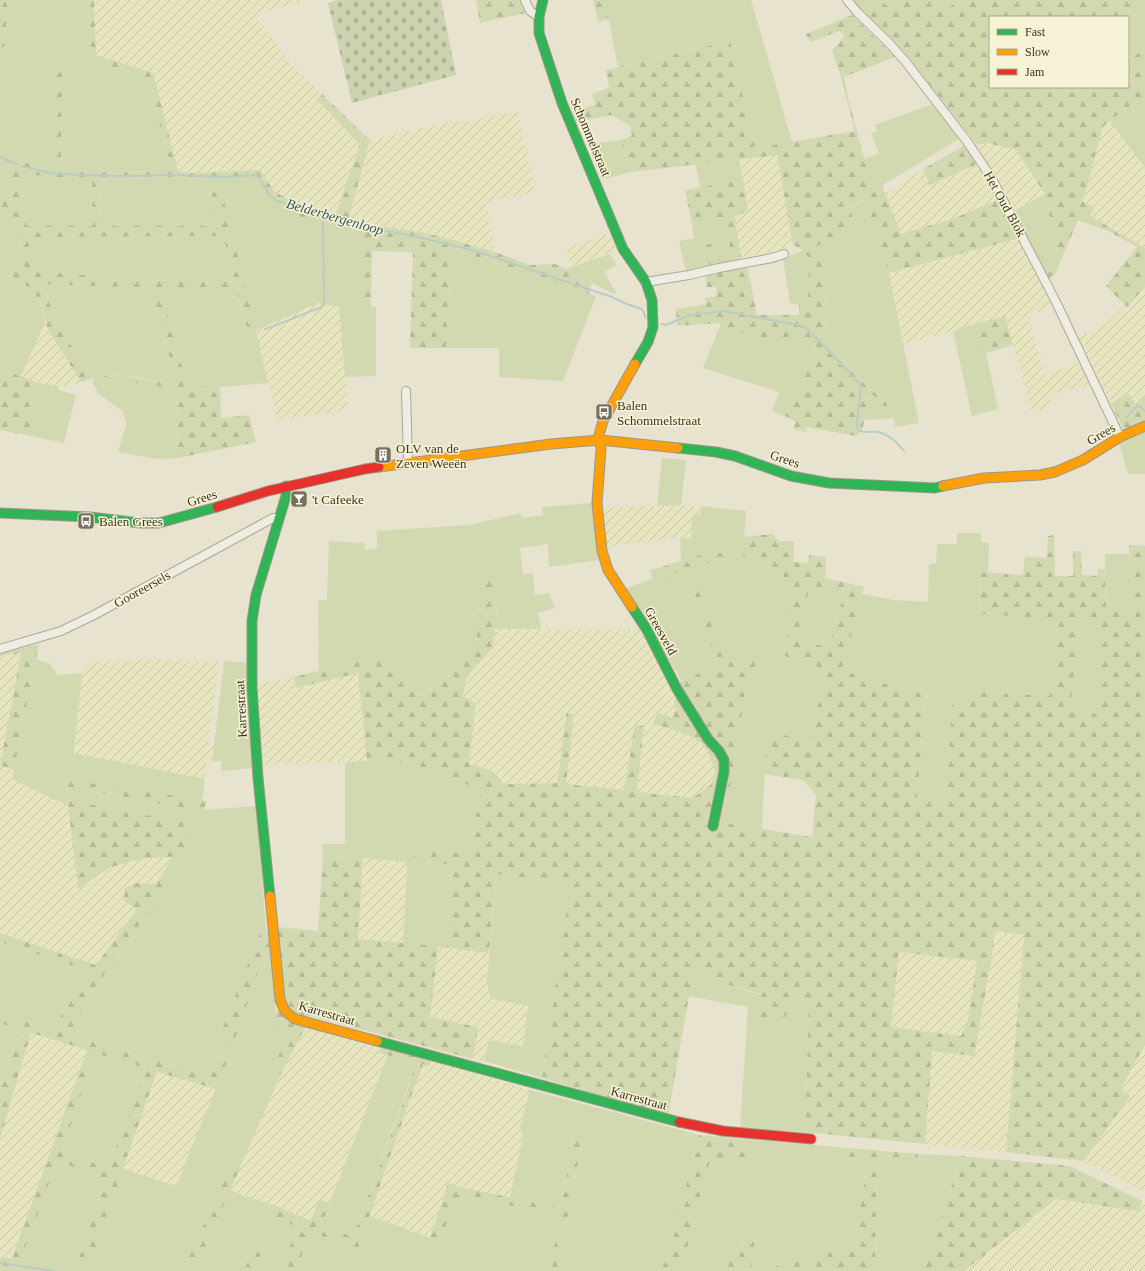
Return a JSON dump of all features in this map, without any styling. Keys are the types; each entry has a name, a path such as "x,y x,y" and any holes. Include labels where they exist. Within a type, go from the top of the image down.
{"street":[{"path":"525,0 530,11 539,17"},
{"name":"Schommelstraat","path":"543,0 539,17 539,33 562,103 623,249 646,282 652,300 653,328 648,342 602,421 599,435 600,440"},
{"name":"Het Oud Blok","path":"847,0 905,61 966,140 991,177 1056,302 1120,437"},
{"path":"646,282 689,275 772,258 784,254"},
{"path":"406,391 408,463"},
{"name":"Grees","path":"0,513 90,517 140,523 159,523 174,520 286,486 366,469 551,444 600,440 716,452 735,456 792,476 829,484 935,488 984,478 1040,475 1055,472 1083,460 1120,437 1145,426"},
{"name":"Greesveld","path":"600,440 601,449 597,486 597,515 604,560 612,578 647,630 677,689 708,739 719,751 724,760 724,772 713,826"},
{"name":"Karrestraat","path":"286,486 286,496 256,595 252,621 252,687 258,778 274,953 282,1009 287,1015 295,1019 693,1125 723,1130 811,1139"},
{"name":"Gooreersels","path":"0,649 61,631 94,615 273,518 279,518"}],"shaded area":[{"path":"94,0 308,0 255,15 293,66 322,94 317,100 360,144 335,216 328,212 285,198 273,190 261,170 189,173 178,171 153,73 96,55"},
{"path":"517,111 536,191 486,203 495,252 421,232 348,221 370,140 458,120 460,130 467,122"},
{"path":"1110,121 1145,168 1145,248 1090,216 1083,202 1103,126"},
{"path":"987,143 1016,150 1045,194 1014,211 977,145"},
{"path":"777,154 793,245 774,252 741,257 735,216 748,211 739,159"},
{"path":"977,164 989,182 997,200 955,218 901,235 886,193 923,169 930,185"},
{"path":"609,233 613,235 620,250 572,266 566,248"},
{"path":"1020,238 1054,306 1027,316 1045,374 1081,362 1091,384 1049,395 1053,406 1032,412 1005,317 904,344 889,273"},
{"path":"1145,287 1145,395 1137,405 1127,392 1111,404 1079,337 1106,324 1125,305 1128,307"},
{"path":"318,303 339,307 348,410 277,420 256,330"},
{"path":"45,322 48,330 81,382 70,386 58,386 39,383 21,376"},
{"path":"681,505 701,506 700,515 692,515 691,539 680,538 605,546 601,508"},
{"path":"495,629 642,630 661,666 668,687 679,684 676,708 673,718 666,728 698,740 706,747 716,775 710,785 693,798 637,792 644,727 635,725 624,790 566,784 574,714 568,712 557,783 504,784 493,771 469,764 476,705 463,696 466,681 491,648"},
{"path":"21,652 0,766 0,656"},
{"path":"164,660 219,662 208,743 214,745 213,761 207,760 205,779 74,753 82,673 90,661"},
{"path":"358,673 367,761 263,765 255,684 293,677 297,688"},
{"path":"0,766 14,769 12,779 68,806 78,889 111,867 141,859 172,856 156,884 136,883 137,908 96,965 0,933"},
{"path":"363,858 407,862 403,943 358,939"},
{"path":"995,931 1024,935 1006,1152 925,1144 932,1051 978,1038"},
{"path":"438,946 489,953 487,980 528,1006 523,1046 489,1040 484,1061 473,1059 478,1027 430,1017"},
{"path":"899,952 977,961 968,1021 961,1036 891,1027"},
{"path":"307,1025 381,1046 379,1053 388,1055 330,1204 319,1199 311,1221 279,1207 229,1190 281,1074"},
{"path":"32,1033 87,1050 12,1258 0,1257 0,1139"},
{"path":"1145,1045 1145,1192 1084,1161 1129,1096 1120,1088"},
{"path":"432,1060 530,1090 520,1126 523,1136 510,1198 448,1183 430,1238 370,1216 423,1064"},
{"path":"158,1072 216,1089 176,1187 123,1169"},
{"path":"1056,1199 1139,1211 1142,1201 1145,1203 1145,1271 964,1271"}],"green space":[{"path":"0,0 8,0 0,99"},
{"path":"8,0 89,0 91,60 148,78 172,171 91,172 61,170 62,70 58,69 55,167 39,166 25,162 12,155 0,144 0,99"},
{"path":"89,0 94,0 96,55 153,73 178,171 189,173 261,170 273,190 285,198 320,210 316,221 293,214 270,203 259,191 254,177 218,177 256,330 248,332 236,289 161,289 187,386 220,387 221,418 249,415 256,442 178,458 177,389 113,380 94,385 93,378 81,382 48,330 41,304 33,291 16,280 0,276 0,270 25,271 15,217 0,213 0,199 12,202 8,164 0,160 0,144 12,155 25,162 39,166 55,167 57,69 62,70 61,170 91,172 172,171 148,78 91,60","holes":["21,174 92,180 93,226 27,226","176,177 209,178 218,226 101,226 100,180","223,236 235,282 137,280 32,270 28,237","40,284 151,288 176,384 124,376 103,376 93,378 66,338"]},
{"path":"337,0 441,0 456,75 352,103 328,3"},
{"path":"476,0 521,0 526,13 480,23"},
{"path":"593,0 605,0 609,20 598,21"},
{"path":"605,0 751,0 792,142 755,148 730,41 618,67"},
{"path":"852,0 906,0 890,8 863,14"},
{"path":"880,0 890,8 906,0 939,0 946,10 958,0 1145,0 1145,7 1129,18 1129,16 989,16 989,88 1129,88 1129,58 1145,50 1145,97 1122,111 1103,126 1083,202 1095,207 1090,216 1145,248 1145,287 1127,307 1106,286 1137,247 1108,231 1078,220 1055,274 1048,279 1046,273 1053,255 1053,233 1045,194 1016,150 987,143 977,145 905,53 863,14"},
{"path":"939,0 958,0 946,10"},
{"path":"1145,7 1145,50 1129,58 1129,18"},
{"path":"852,15 895,57 844,77 864,159 878,188 882,185 901,234 955,218 997,200 1020,238 889,273 864,198 850,208 854,222 823,244 816,246 821,254 824,265 826,312 825,340 870,390 885,388 887,406 877,406 875,396 872,395 863,400 868,406 862,431 856,436 807,427 806,432 793,429 796,422 785,416 794,396 804,380 816,349 805,340 781,340 733,332 721,323 677,326 676,309 706,304 705,298 717,296 716,287 707,287 705,275 747,266 757,315 799,315 799,305 808,301 809,262 804,251 793,245 777,155 630,172 621,140 632,136 630,126 612,115 576,122 573,111 596,104 592,94 609,88 606,70 730,41 755,148 855,131 839,70 832,50 845,36 839,31 810,42 806,34"},
{"path":"322,94 370,140 348,221 335,216 360,144 317,100"},
{"path":"1145,97 1145,168 1110,121 1122,111"},
{"path":"933,104 959,139 878,188 864,159 879,154 871,133 877,132 875,125"},
{"path":"621,140 630,172 602,180 588,144"},
{"path":"965,145 977,164 930,185 923,169"},
{"path":"739,159 743,180 700,188 696,164"},
{"path":"0,160 8,164 12,202 0,199"},
{"path":"21,174 92,179 94,226 27,226"},
{"path":"176,177 209,178 218,226 101,226 100,180"},
{"path":"217,177 255,177 256,184 316,221 320,210 348,221 364,224 364,307 376,307 376,376 345,377 339,307 318,303 256,330 268,383 220,387 187,386 161,289 236,289 248,332 255,330"},
{"path":"743,180 748,211 735,216 741,257 733,260 724,221 692,224 685,190"},
{"path":"1045,194 1053,233 1053,255 1046,273 1014,211"},
{"path":"865,198 889,273 919,423 895,427 894,418 864,420 868,406 863,401 872,395 876,396 885,388 871,390 825,340 826,312 824,265 815,246 823,244 850,209"},
{"path":"0,213 15,217 25,271 0,270"},
{"path":"724,221 733,260 717,266 711,243 710,267 686,272 679,241 694,238 692,224"},
{"path":"364,224 421,232 495,252 530,265 555,264 592,282 589,294 452,249 446,348 410,348 413,252 372,251 371,308 364,307"},
{"path":"223,236 235,282 137,280 32,270 28,237"},
{"path":"711,243 717,266 710,267 704,246"},
{"path":"452,249 596,296 563,381 499,377 499,348 446,348"},
{"path":"804,250 809,262 809,301 799,305 790,303 783,259"},
{"path":"610,254 617,265 604,272 616,292 614,294 565,269"},
{"path":"0,276 15,279 34,290 44,312 45,322 21,376 1,369 0,372"},
{"path":"40,284 151,288 176,384 145,378 113,375 93,378 66,338"},
{"path":"1005,316 1013,345 986,353 975,324"},
{"path":"721,323 733,332 781,339 805,340 816,349 804,380 794,396 785,416 772,411 779,392 703,368"},
{"path":"975,324 986,353 998,409 972,416 953,331"},
{"path":"1,369 39,383 30,408 36,411 26,435 0,430"},
{"path":"113,380 177,389 178,458 158,459 118,452 126,425 125,419 122,411 98,393 94,385"},
{"path":"39,383 58,386 58,390 76,395 64,443 26,435 36,411 30,408"},
{"path":"1127,392 1137,405 1145,395 1145,423 1124,430 1111,404"},
{"path":"1145,432 1145,474 1128,474 1119,442"},
{"path":"662,458 686,460 681,505 657,506"},
{"path":"592,503 598,560 549,567 548,544 520,548 523,574 533,573 535,595 549,593 555,608 538,613 541,629 495,629 497,610 483,604 480,610 477,636 453,670 434,687 416,696 385,658 357,662 319,672 318,600 327,600 329,541 364,543 365,550 377,549 377,531 469,525 521,513 522,518 543,515 542,507"},
{"path":"701,506 746,511 743,556 790,580 788,635 785,656 827,669 809,740 769,733 765,769 762,829 713,821 715,815 722,815 731,782 747,681 758,662 735,661 724,663 691,566 697,563 718,564 710,552 681,561 680,538 691,539 692,515 700,515"},
{"path":"957,533 981,533 981,542 989,543 988,572 981,572 979,614 1059,618 1050,696 975,692 974,699 953,697 945,799 917,798 926,690 870,681 842,669 862,594 894,600 928,602 929,564 936,563 937,544 957,544"},
{"path":"772,534 779,541 794,541 793,562 808,563 809,555 826,557 825,578 864,587 842,669 870,681 926,690 917,797 945,799 953,697 974,699 974,692 1050,696 1059,619 979,614 981,572 1023,575 1025,557 1047,558 1048,536 1054,535 1055,576 1073,576 1073,551 1081,551 1082,575 1097,576 1098,569 1105,569 1106,608 1130,609 1129,545 1145,546 1145,1045 1121,1088 1130,1096 1084,1161 1006,1152 1024,935 995,931 974,1056 932,1051 925,1144 805,1132 809,1001 793,999 792,1008 781,1022 759,1016 761,994 710,980 711,972 694,968 668,1116 542,1078 570,884 497,874 489,953 447,948 451,865 414,861 414,850 468,853 481,791 427,768 398,762 367,761 358,673 297,688 293,677 357,662 385,658 417,696 434,687 453,670 477,636 480,610 483,604 480,580 489,577 494,592 496,612 494,641 491,648 466,680 464,686 463,696 476,704 469,764 493,771 504,784 557,783 567,712 574,714 566,784 624,790 635,725 644,726 637,792 693,798 710,785 716,775 708,752 702,744 689,736 653,723 658,713 673,718 676,708 674,699 683,696 679,684 682,681 717,665 686,570 662,578 658,568 710,552 722,553 727,559 724,564 697,563 691,566 724,662 744,661 751,654 757,655 758,662 747,681 731,782 722,815 715,815 713,821 812,837 816,795 803,780 765,774 765,759 769,733 809,739 827,670 785,656 788,635 790,580 743,556 744,537","holes":["809,587 845,591 828,648 800,639","1080,620 1099,621 1099,714 1070,709","899,952 977,961 968,1020 961,1036 891,1027"]},
{"path":"1105,554 1129,554 1131,609 1106,609"},
{"path":"658,568 662,578 686,570 717,665 682,681 625,589 652,579 650,570"},
{"path":"809,586 845,591 828,648 800,639"},
{"path":"1080,620 1099,621 1099,714 1069,710"},
{"path":"39,644 14,769 0,766 21,653 0,656 0,653"},
{"path":"36,659 50,664 57,675 82,673 74,753 205,779 202,800 65,779 68,806 12,779"},
{"path":"224,661 248,663 255,768 221,771 221,761 213,761"},
{"path":"345,762 398,762 427,768 481,791 468,853 414,850 414,861 451,865 447,948 403,943 407,862 363,858 323,857 322,844 345,844"},
{"path":"65,779 207,801 203,812 75,788 77,802 194,824 181,856 141,859 111,867 78,889"},
{"path":"75,788 203,812 204,810 257,806 266,931 260,933 219,1040 265,951 270,949 276,1011 272,1017 286,1036 273,1070 281,1074 238,1172 229,1169 183,1271 86,1271 123,1169 176,1186 228,1059 218,1056 211,1075 139,1056 69,1034 104,975 170,881 162,875 172,856 181,856 193,824 76,802"},
{"path":"323,857 363,858 358,939 438,946 430,1017 478,1027 473,1059 311,1016 281,1074 273,1070 286,1036 272,1017 283,1001 277,947 265,951 233,1045 218,1040 260,933 277,927 318,931"},
{"path":"497,874 570,884 542,1078 484,1061 489,1040 523,1046 528,1006 490,998 487,980"},
{"path":"162,875 170,881 104,975 69,1034 139,1056 211,1075 218,1056 228,1059 216,1089 157,1072 87,1271 75,1271 104,1178 57,1161 18,1268 0,1265 0,1257 12,1258 87,1050 31,1033 0,1139 0,1088 20,1030 0,1023 0,1014 52,1029 89,971 0,942 0,933 96,965 137,909 124,901 125,888 136,883 156,884","holes":["95,1053 146,1068 108,1168 62,1151"]},
{"path":"0,942 89,971 52,1029 0,1014"},
{"path":"694,968 711,972 710,980 761,995 759,1015 793,999 809,1001 805,1132 740,1128 748,1007 688,996"},
{"path":"0,1023 20,1029 0,1088"},
{"path":"381,1046 432,1060 429,1066 423,1064 419,1077 412,1075 416,1063 379,1053"},
{"path":"95,1053 146,1068 108,1168 62,1151"},
{"path":"388,1055 416,1063 412,1074 419,1077 415,1085 409,1083 353,1237 321,1225"},
{"path":"410,1083 415,1085 358,1249 310,1232 296,1271 281,1271 297,1227 275,1217 279,1207 311,1221 319,1199 330,1204 321,1225 353,1237"},
{"path":"530,1090 699,1135 668,1258 660,1271 599,1271 558,1265 584,1133 574,1132 561,1208 510,1198 523,1136 520,1127"},
{"path":"574,1132 584,1133 558,1265 599,1271 550,1271 560,1215 457,1197 437,1247 428,1244 448,1183 465,1188 561,1208"},
{"path":"699,1135 743,1139 740,1151 747,1154 745,1161 710,1161 681,1271 660,1271 668,1258"},
{"path":"743,1139 849,1148 847,1159 868,1162 854,1245 758,1271 751,1271 755,1238 745,1238 725,1269 718,1271 681,1271 710,1161 745,1161 740,1151"},
{"path":"849,1148 918,1154 917,1162 877,1160 875,1271 758,1271 854,1245 868,1162 847,1159"},
{"path":"918,1154 961,1156 924,1271 875,1271 877,1160 916,1162"},
{"path":"961,1156 1070,1166 1142,1201 1139,1211 1056,1199 964,1271 924,1271"},
{"path":"57,1161 104,1178 75,1271 0,1271 0,1265 18,1268"},
{"path":"229,1169 238,1172 195,1271 183,1271"},
{"path":"229,1190 279,1207 275,1217 297,1227 281,1271 253,1271 269,1238 243,1271 195,1271"},
{"path":"457,1197 560,1215 550,1271 296,1271 309,1232 358,1249 370,1216 430,1238 429,1244"},
{"path":"264,1234 269,1238 253,1271 243,1271"},
{"path":"745,1238 755,1238 751,1271 718,1271 725,1269"}],"waterway":[{"name":"Belderbergenloop","path":"0,157 16,164"},
{"name":"Belderbergenloop","path":"22,166 50,173 78,175 175,175 226,177 257,175 270,196 277,201 327,215 358,226 413,236 472,250 612,297 642,309 646,318"},
{"path":"265,329 322,307 324,301 323,222 327,215"},
{"name":"Belderbergenloop","path":"661,324 666,325 690,315 724,311 798,325 808,329 861,385 857,424 858,430 865,432 878,432 886,435 896,442 904,451"},
{"name":"Belderbergenloop","path":"1126,418 1138,405 1145,411"},
{"path":"0,1263 54,1271"}],"traffic: fast":[{"path":"543,0 539,17 539,33 562,103 623,249 646,282 652,300 653,327 648,342 635,364"},
{"path":"678,448 716,452 735,456 791,476 829,483 935,488 943,486"},
{"path":"270,896 258,778 252,687 252,621 256,595 286,496 286,486"},
{"path":"0,513 90,517 140,523 159,523 217,507"},
{"path":"632,607 647,630 677,689 708,739 719,751 724,760 724,772 713,826"},
{"path":"377,1041 679,1122"}],"traffic: slow":[{"path":"632,607 608,570 602,551 597,503 601,449 599,435 603,421 635,364"},
{"path":"943,486 984,478 1040,475 1055,472 1083,460 1120,437 1145,426"},
{"path":"379,467 551,444 600,440 678,448"},
{"path":"270,896 280,1000 285,1011 295,1019 377,1041"}],"traffic: jam":[{"path":"217,507 268,491 379,467"},
{"path":"679,1122 723,1131 811,1139"}],"place":[{"name":"Balen Schommelstraat","path":"604,412"},
{"name":"OLV van de Zeven Weeën","path":"383,455"},
{"name":"'t Cafeeke","path":"299,499"},
{"name":"Balen Grees","path":"86,521"}]}
